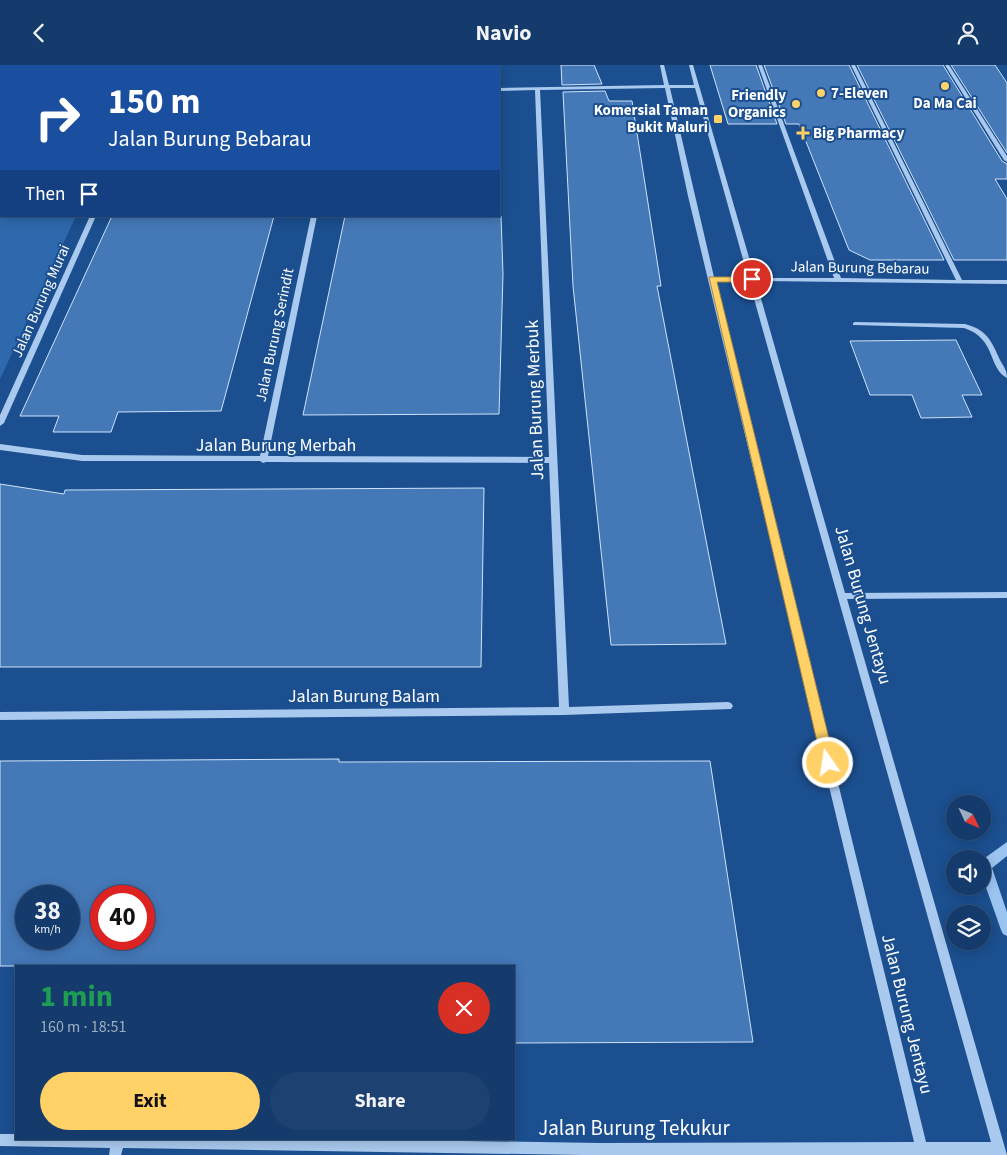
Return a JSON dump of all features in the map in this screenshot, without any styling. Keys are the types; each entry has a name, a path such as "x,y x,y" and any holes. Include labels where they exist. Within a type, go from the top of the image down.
{"street":[{"name":"Jalan Burung Jentayu","path":"662,65 922,1152"},
{"name":"Jalan Burung Jentayu","path":"691,65 1000,1152"},
{"path":"760,65 838,280"},
{"path":"853,65 960,282"},
{"path":"947,65 1007,160"},
{"path":"500,89 697,86"},
{"name":"Jalan Burung Merbuk","path":"537,88 564,711"},
{"name":"Jalan Burung Murai","path":"0,423 93,217"},
{"name":"Jalan Burung Serindit","path":"263,460 314,217"},
{"name":"Jalan Burung Bebarau","path":"712,279 1007,282"},
{"path":"855,324 965,326 978,329 987,337 1007,376"},
{"name":"Jalan Burung Merbah","path":"0,447 82,458 553,460"},
{"path":"842,596 1007,595"},
{"name":"Jalan Burung Balam","path":"0,716 564,711 728,706"},
{"name":"Jalan Burung Tekukur","path":"0,1140 600,1152 1000,1152"},
{"path":"115,1155 118,1141"}],"shaded area":[{"path":"0,217 76,217 0,379"}],"building":[{"path":"561,65 594,65 602,84 562,85"},
{"path":"710,65 756,65 777,124 728,124"},
{"path":"764,65 849,65 944,260 870,260 849,250 799,124 786,124"},
{"path":"857,65 943,65 1002,161 1007,164 1007,179 995,179 1007,199 1007,260 954,260"},
{"path":"951,65 995,65 1007,83 1007,153"},
{"path":"605,91 609,101 632,101 661,286 657,286 726,644 611,645 573,286 563,92"},
{"path":"501,216 503,274 499,414 303,415 345,217"},
{"path":"112,217 274,217 221,411 118,412 111,432 53,432 59,416 20,416"},
{"path":"956,340 982,395 962,395 972,417 921,418 912,395 870,395 850,341"},
{"path":"0,484 64,494 65,490 484,488 481,667 0,667"},
{"path":"339,759 339,762 710,761 753,1042 515,1043 515,965 0,966 0,761"}],"waterway":[{"path":"1007,848 985,866 1007,930"}],"place":[{"name":"Da Ma Cai","path":"945,86"},
{"name":"7-Eleven","path":"821,93"},
{"name":"Friendly Organics","path":"796,104"},
{"name":"Komersial Taman Bukit Maluri","path":"718,119"},
{"name":"Big Pharmacy","path":"803,133"}],"route":[{"path":"752,279 712,279 828,763"}]}
